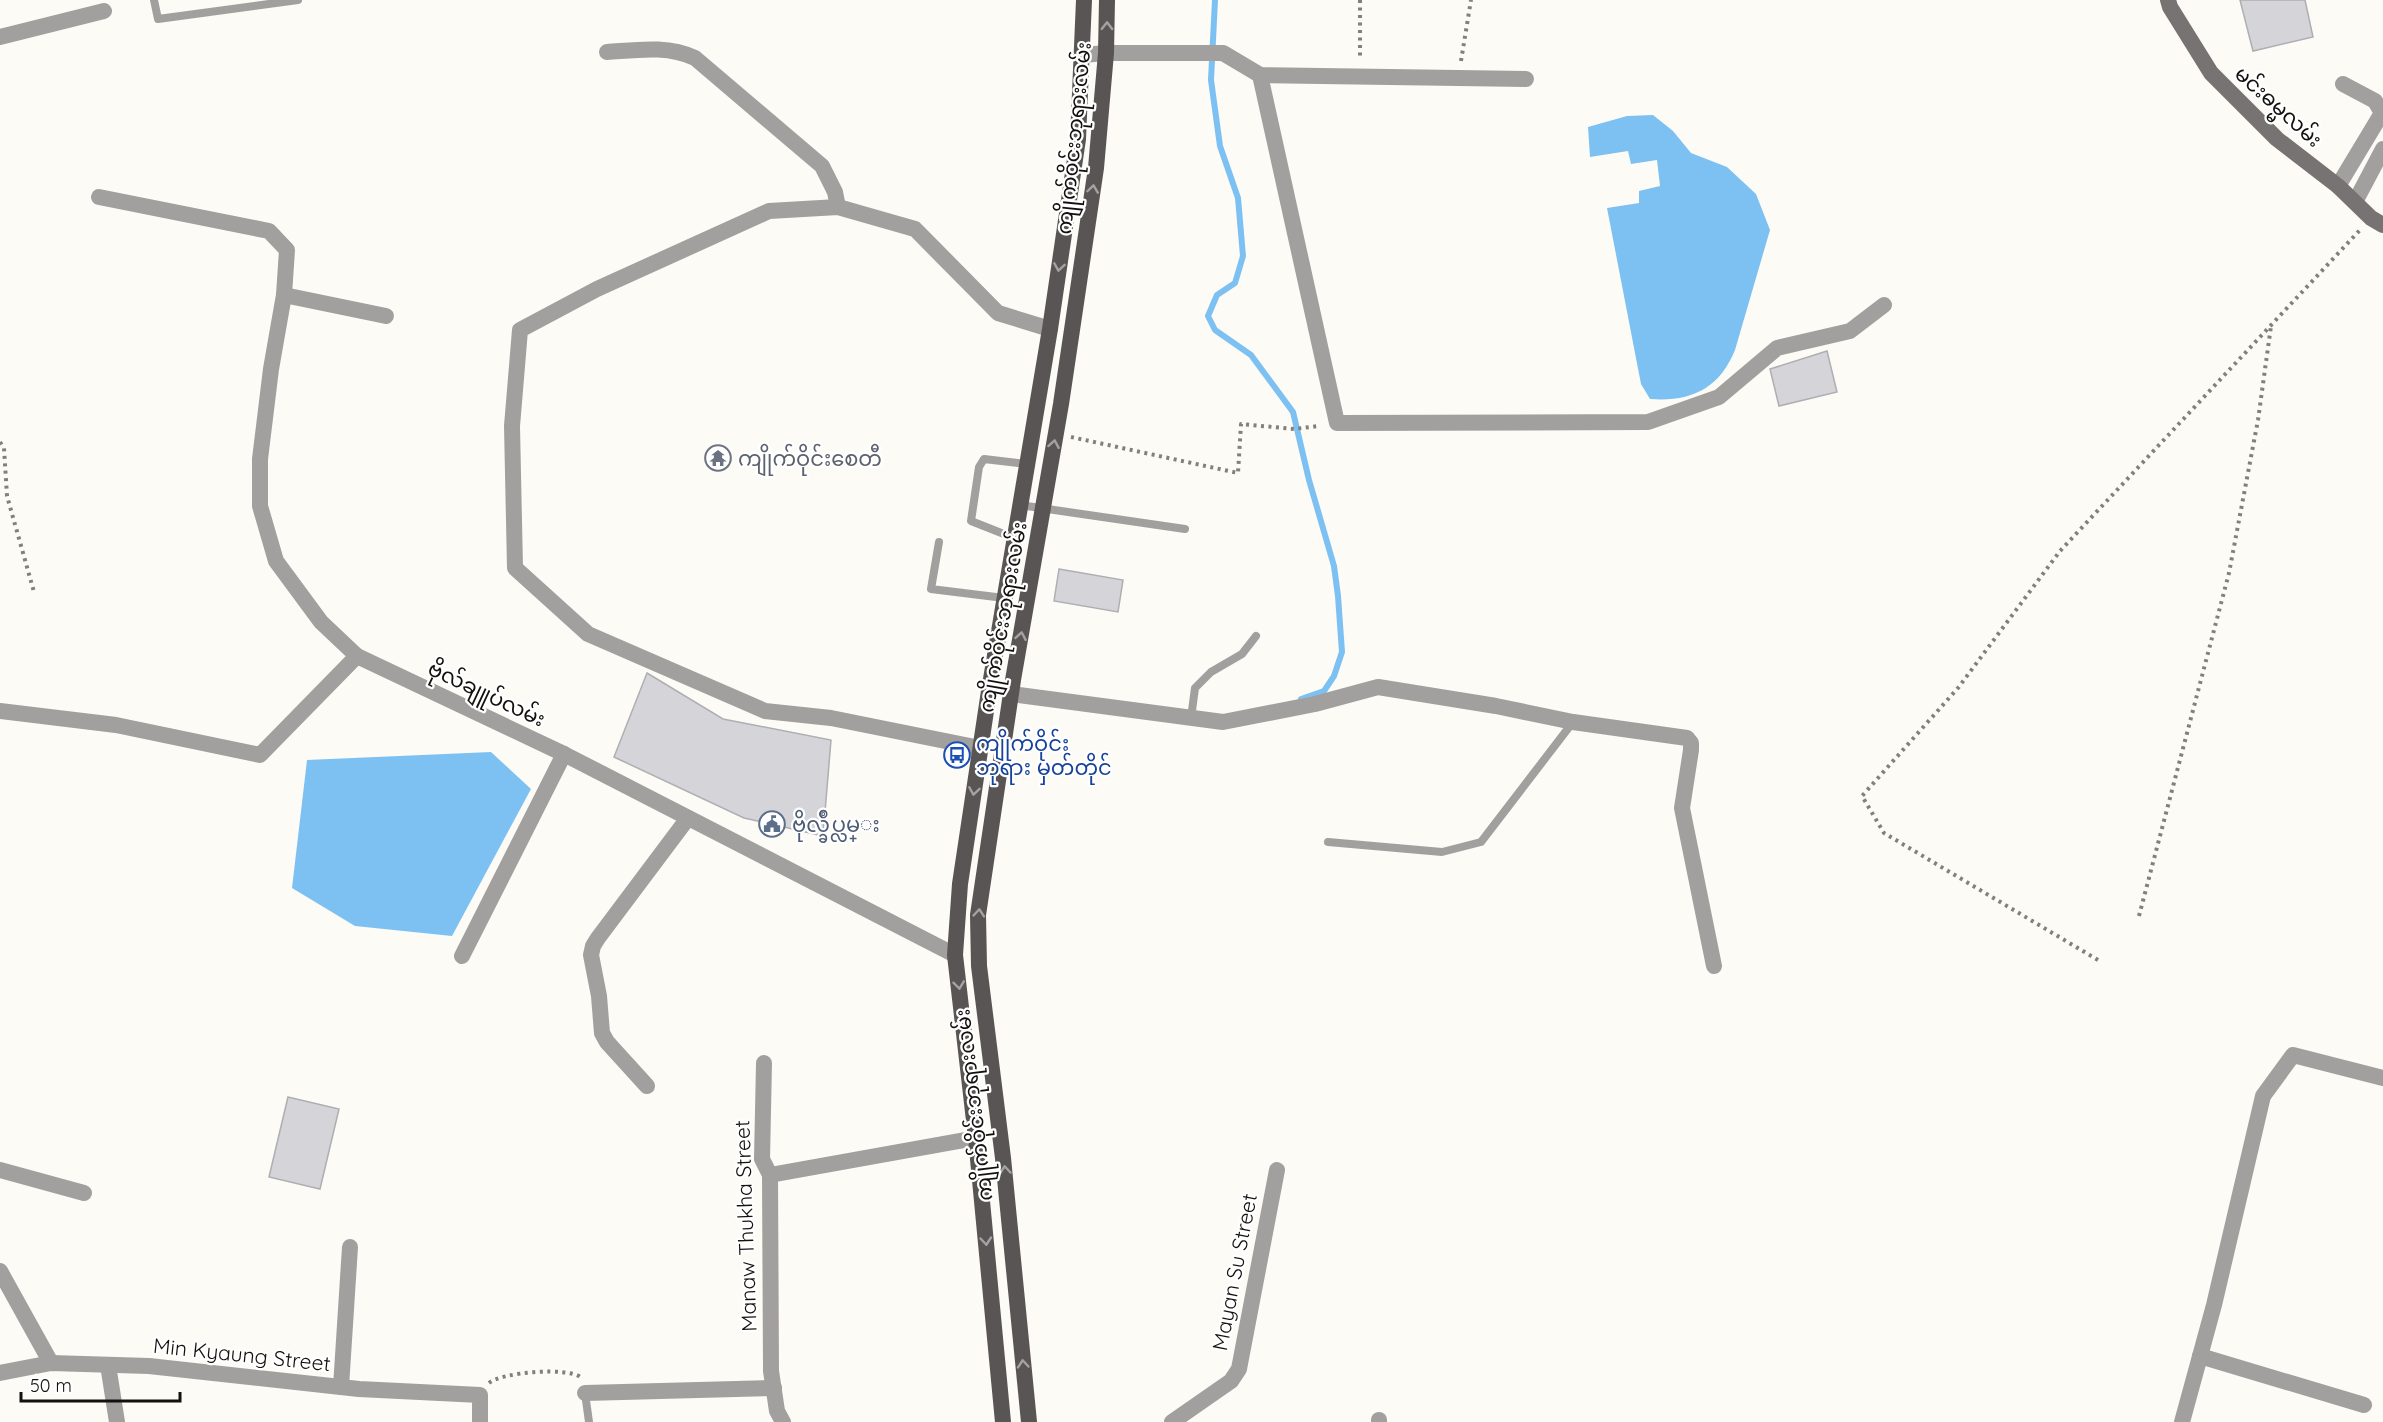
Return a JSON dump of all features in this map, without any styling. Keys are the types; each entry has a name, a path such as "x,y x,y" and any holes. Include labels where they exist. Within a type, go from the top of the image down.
{"main road":[{"name":"ကျိုက်ဝိုင်းဘုရားလမ်း","path":"1003,1422 976,1138 955,955 960,884 980,748 1050,329 1078,139 1084,0"},
{"name":"ကျိုက်ဝိုင်းဘုရားလမ်း","path":"1029,1422 1000,1133 980,966 978,915 1011,694 1056,434 1096,168 1106,53 1107,0"},
{"name":"မင်းဓမ္မလမ်း","path":"2168,0 2170,7 2211,73 2277,139 2338,186 2377,222"},
{"path":"976,1138 1000,1133"}],"street":[{"path":"0,37 104,11"},
{"path":"607,52 667,49 681,51 695,58 822,166 835,192 838,207"},
{"path":"1083,55 1223,53 1260,75 1526,79"},
{"path":"1260,75 1337,423 1648,422 1719,397 1777,348 1850,331 1884,305"},
{"path":"2338,186 2382,113 2375,101 2343,84"},
{"path":"2355,202 2383,149"},
{"name":"ဗိုလ်ချူပ်လမ်း","path":"99,197 269,231 286,250 284,295 271,369 260,459 260,506 276,561 321,622 357,656 564,754 955,955"},
{"path":"980,748 831,718 765,711 588,634 516,568 512,426 520,330 597,289 769,211 838,207 915,230 998,313 1050,329"},
{"path":"284,295 386,316"},
{"path":"0,711 116,725 260,755 357,656"},
{"path":"1011,694 1223,722 1315,704 1378,687 1496,706 1573,722 1687,738 1690,741 1691,750 1682,808 1714,966"},
{"path":"462,956 564,754"},
{"path":"647,1086 602,1034 599,996 591,955 592,946 688,818"},
{"path":"2182,1422 2263,1096 2293,1055 2383,1078"},
{"name":"Manaw Thukha Street","path":"764,1063 762,1159 770,1175 771,1371 777,1410 783,1422"},
{"path":"770,1175 976,1138"},
{"path":"0,1170 84,1193"},
{"name":"Mayan Su Street","path":"1172,1422 1231,1381 1239,1369 1277,1170"},
{"path":"340,1387 350,1247"},
{"path":"0,1271 51,1363"},
{"path":"2200,1356 2364,1405"},
{"name":"Min Kyaung Street","path":"0,1373 51,1363 149,1366 340,1387 480,1395"},
{"path":"108,1365 117,1422"},
{"path":"585,1393 774,1388"},
{"path":"480,1395 480,1422"}],"lane":[{"path":"154,0 158,18 297,0"},
{"path":"1014,538 970,521 979,467 984,459 1027,464"},
{"path":"1020,505 1185,529"},
{"path":"939,542 931,589 1004,598"},
{"path":"1191,718 1195,688 1211,672 1242,654 1257,636"},
{"path":"1328,842 1442,852 1481,842 1573,722"},
{"path":"585,1393 589,1422"}],"path":[{"path":"1360,0 1360,77"},
{"path":"1458,78 1471,0"},
{"path":"2098,960 1884,833 1862,796 1958,688 2060,550 2272,325 2377,222"},
{"path":"2139,916 2229,573 2258,420 2272,325"},
{"path":"1056,434 1238,473 1241,424 1294,429 1337,423"},
{"path":"0,442 4,448 7,496 34,592"},
{"path":"480,1395 493,1379 504,1375 562,1372 579,1376 585,1393"}],"water":[{"path":"1653,115 1673,131 1691,153 1727,167 1756,194 1770,230 1735,350 1721,375 1702,390 1691,395 1665,399 1650,399 1641,384 1607,208 1639,203 1639,191 1660,186 1657,160 1631,164 1628,151 1590,157 1588,127 1627,116"},
{"path":"491,752 531,789 452,936 355,926 292,888 307,760"}],"building":[{"path":"2240,0 2305,0 2313,37 2253,51"},
{"path":"1827,351 1837,392 1779,406 1770,369"},
{"path":"1059,569 1123,580 1118,612 1054,601"},
{"path":"647,673 723,719 831,740 823,836 744,818 614,757"},
{"path":"288,1097 339,1109 320,1189 269,1177"}],"waterway":[{"path":"1215,0 1211,80 1220,146 1238,198 1243,256 1235,283 1217,295 1208,316 1215,330 1251,355 1293,412 1309,480 1334,566 1338,596 1342,652 1334,676 1324,691 1301,699"}],"place":[{"name":"ကျိုက်ဝိုင်းစေတီ","path":"718,458"},
{"name":"ကျိုက်ဝိုင်း ဘုရား မှတ်တိုင်","path":"957,755"},
{"name":"ဗိုလ္ခ်ဳပ္လမ္း","path":"772,824"}]}
